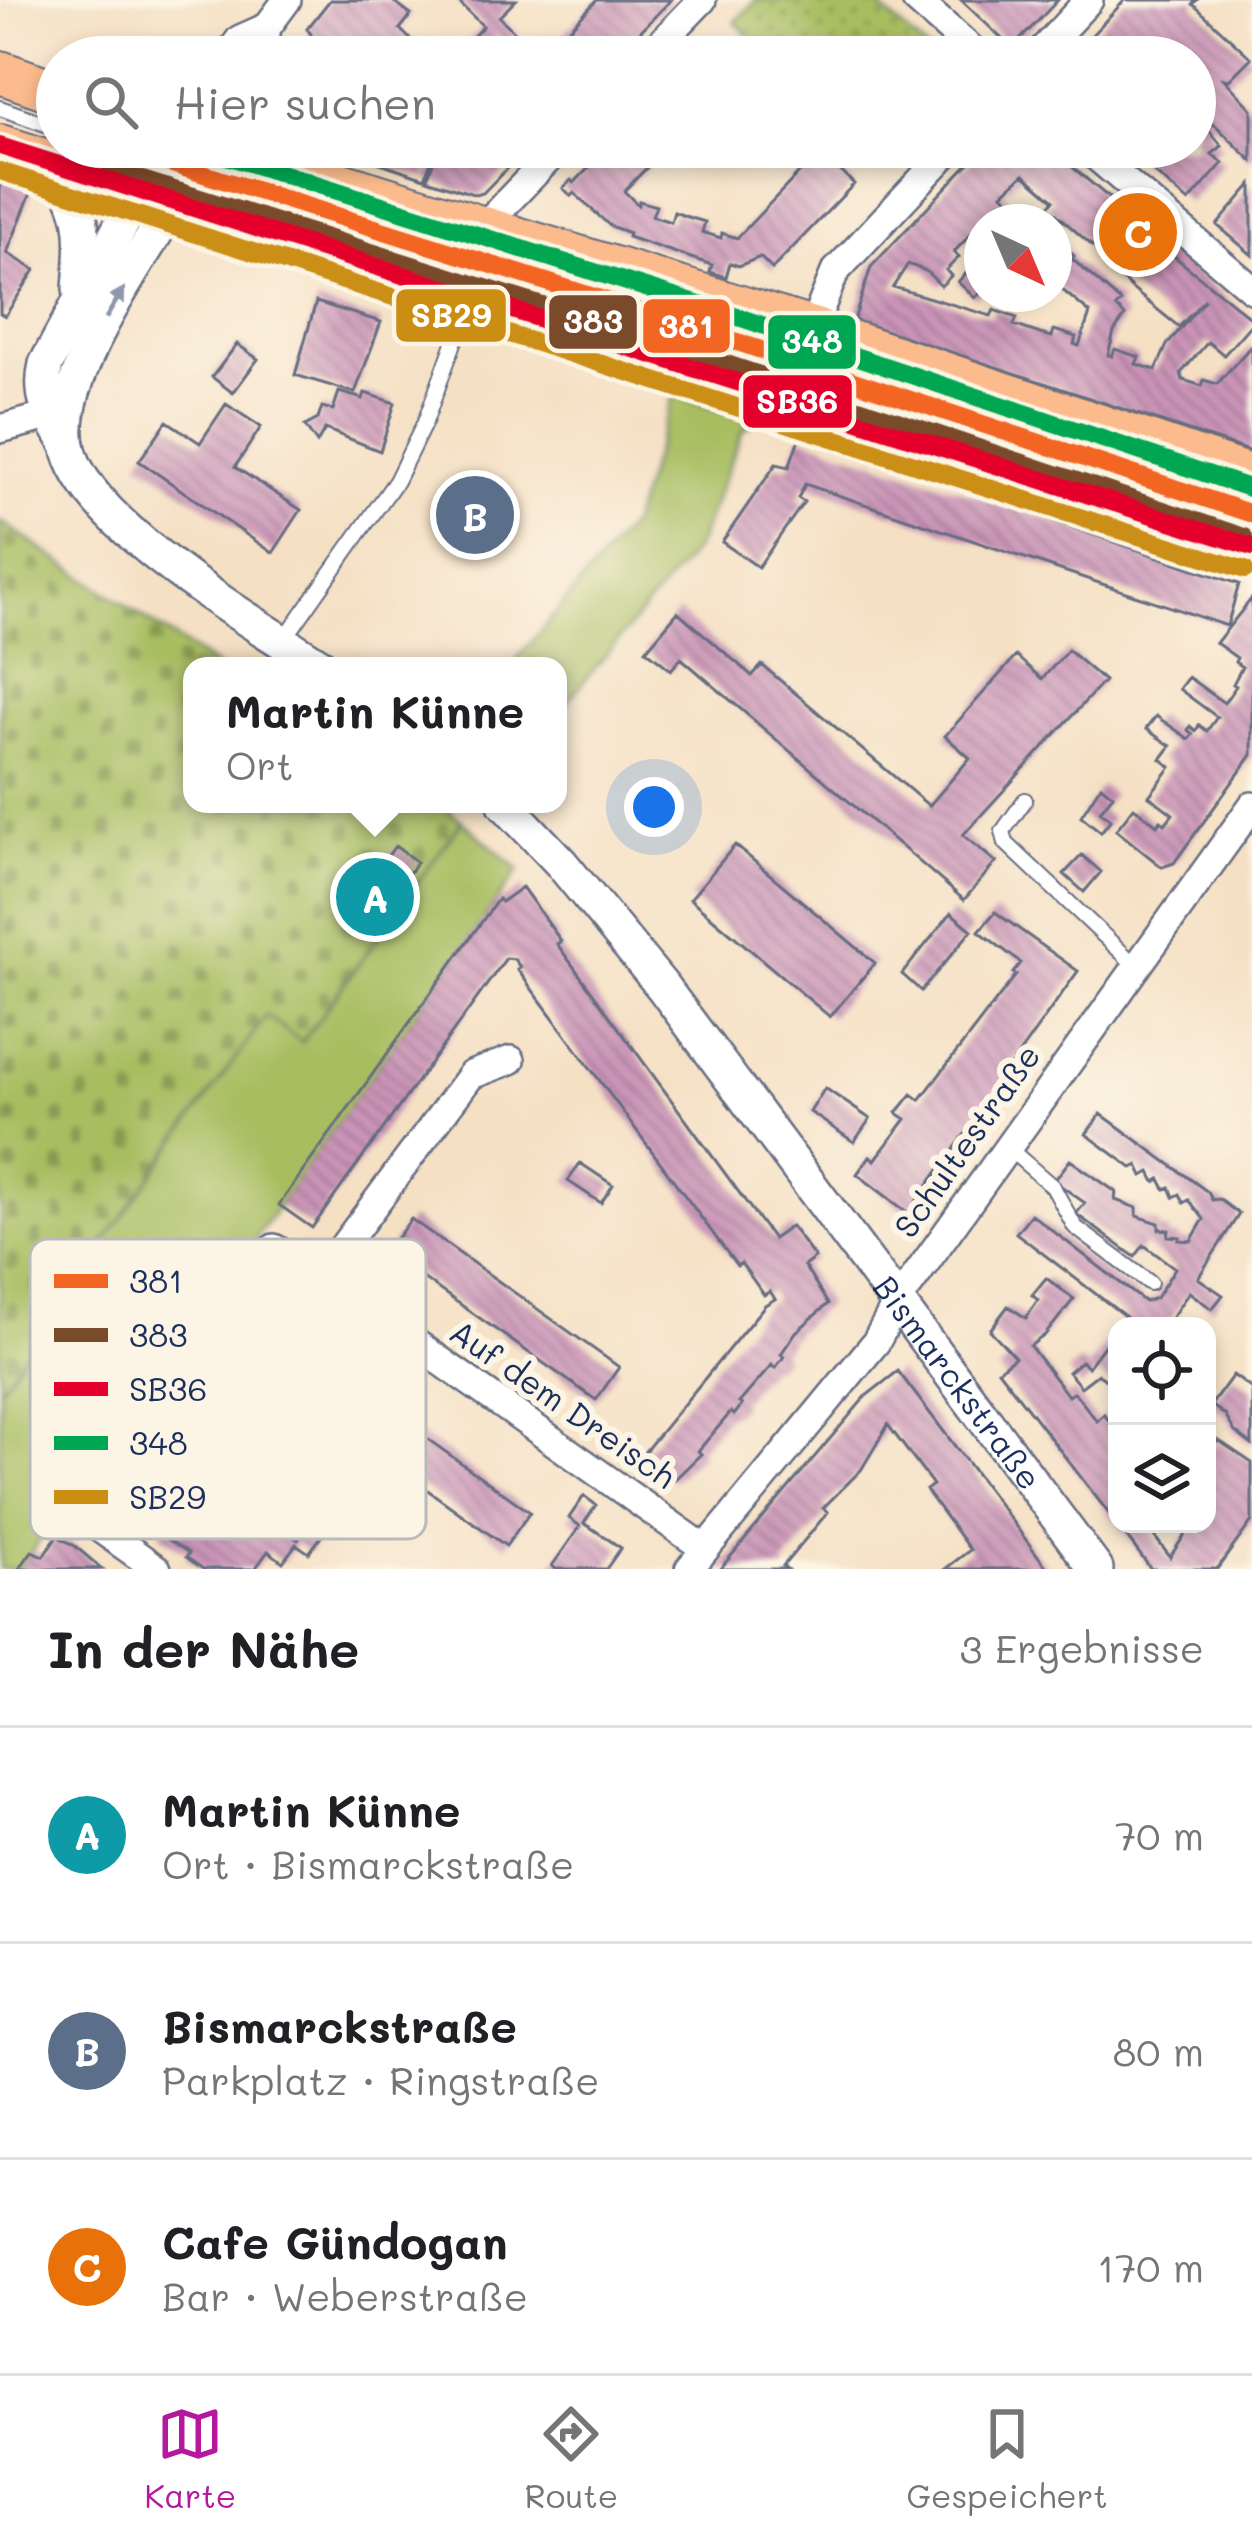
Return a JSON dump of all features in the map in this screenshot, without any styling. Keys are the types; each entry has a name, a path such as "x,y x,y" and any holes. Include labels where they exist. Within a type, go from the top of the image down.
{"main road":[{"path":"0,73 36,85"},
{"path":"0,146 36,147"},
{"path":"184,168 471,297 1252,547"},
{"path":"187,168 481,229 812,329 1252,477"}],"street":[{"path":"266,36 287,0"},
{"path":"667,36 702,0"},
{"path":"916,0 956,36"},
{"path":"1056,36 1089,0"},
{"path":"247,36 267,27"},
{"path":"65,168 85,226 80,299"},
{"path":"181,168 80,299 46,364 54,404 87,489 128,532 308,657"},
{"path":"0,427 54,404 181,168"},
{"path":"481,229 540,168"},
{"path":"812,329 835,272 932,168"},
{"path":"1110,168 1252,289"},
{"name":"Schultestraße","path":"697,1559 876,1342 898,1301 1252,806"},
{"name":"Bismarckstraße","path":"514,813 662,986 1096,1569"},
{"path":"349,1239 471,1076 511,1060"},
{"name":"Auf dem Dreisch","path":"426,1355 697,1559"},
{"path":"115,1539 157,1569"}],"lane":[{"path":"0,108 36,133"},
{"path":"185,168 737,342 1252,514"},
{"path":"284,641 396,481 424,422 471,297"},
{"path":"1025,800 1004,831 1006,844 1136,966"},
{"path":"1006,1148 1053,1187 1075,1227 1150,1283"}],"green space":[{"path":"756,0 872,0 911,36 749,36 735,22"},
{"path":"674,394 756,422 743,430 696,548 567,701 567,657 519,657 631,524"},
{"path":"0,521 203,657 183,657 183,813 452,813 462,821 302,1042 266,1016 107,1239 30,1239 30,1346 0,1388"},
{"path":"462,821 519,870 255,1239 106,1239 266,1015 303,1041"},
{"path":"30,1346 30,1539 40,1539 19,1569 0,1569 0,1388"}],"building":[{"path":"330,0 397,0 411,15 400,29 407,36 310,36 307,29"},
{"path":"456,0 516,0 499,17 517,36 473,36 483,26"},
{"path":"597,0 671,0 636,36 562,36"},
{"path":"961,0 1058,0 1024,36 999,36"},
{"path":"1125,0 1197,0 1193,4 1251,58 1229,80 1224,79 1252,109 1252,161 1216,126 1216,36 1091,36"},
{"path":"1216,157 1223,163 1189,202 1149,168 1216,168"},
{"path":"395,168 429,168 425,178"},
{"path":"431,168 507,168 476,195 427,179"},
{"path":"589,168 646,168 624,191 638,205 639,201 656,206 652,216 671,222 674,212 705,222 702,232 721,238 722,233 737,238 804,168 838,168 854,184 772,269 760,257 739,266 730,263 726,277 710,272 712,265 628,237 629,233 610,226 563,188 571,180 574,183"},
{"path":"964,168 1074,168 1252,319 1224,355 1208,342 1181,373 1183,380 1202,386 1204,380 1217,384 1252,345 1252,452 854,320 871,267"},
{"path":"0,174 34,185 7,253 35,270 5,316 0,313"},
{"path":"1252,184 1252,255 1217,225"},
{"path":"316,302 381,322 355,393 295,375"},
{"path":"237,344 258,359 233,393 212,377"},
{"path":"339,392 363,399 365,393 395,403 380,451 325,429 317,443 305,426 318,419 322,407 333,410"},
{"path":"226,404 261,427 235,467 301,510 273,553 139,461 167,421 200,443"},
{"path":"800,436 1239,584 1227,626 805,484 798,498 804,502 758,567 722,542 776,464 789,467"},
{"path":"1252,598 1252,755 1174,863 1162,867 1116,830 1134,807 1157,825 1161,820 1165,824 1173,814 1149,796 1171,767 1161,759 1171,746 1146,729 1156,716 1189,739 1193,734 1190,726 1207,731 1217,717 1179,689 1188,677 1224,703 1242,667 1216,643"},
{"path":"678,612 752,676 762,665 929,806 970,758 945,736 1016,656 1042,679 1068,650 1104,681 963,835 996,862 964,900 681,658 671,670 646,650"},
{"path":"1101,785 1113,795 1100,811 1111,819 1101,832 1081,816"},
{"path":"735,845 875,963 830,1017 690,899"},
{"path":"395,846 417,862 365,934 343,919"},
{"path":"1082,855 1101,872 1084,892 1064,874"},
{"path":"522,887 561,941 557,944 773,1239 791,1226 815,1258 804,1266 828,1304 796,1332 775,1368 772,1365 734,1415 731,1412 698,1451 701,1454 673,1481 642,1455 765,1305 775,1299 770,1291 764,1295 741,1263 737,1266 514,959 506,958 312,1228 279,1205 498,899 501,902"},
{"path":"995,912 1078,971 977,1116 980,1121 971,1134 965,1134 908,1213 857,1174 870,1156 875,1160 906,1119 897,1113 912,1094 920,1100 1016,975 1021,963 979,931"},
{"path":"951,913 972,930 921,991 902,974"},
{"path":"825,1088 870,1119 854,1142 810,1112"},
{"path":"1101,1114 1208,1192 1212,1200 1219,1199 1239,1214 1198,1278 1223,1295 1212,1309 1189,1292 1172,1317 1126,1317 1016,1233 1031,1214 1145,1302 1156,1298 1175,1268 1144,1245 1135,1257 1076,1214 1085,1203 1054,1181 1070,1160 1116,1192 1115,1200 1137,1208 1137,1216 1159,1223 1159,1229 1169,1230 1168,1236 1179,1240 1191,1241 1204,1219 1189,1200 1184,1203 1180,1194 1174,1197 1170,1187 1165,1189 1160,1179 1155,1182 1150,1172 1143,1176 1138,1165 1132,1168 1086,1134"},
{"path":"580,1163 613,1185 601,1203 568,1181"},
{"path":"411,1219 619,1367 596,1400 426,1280 426,1239 396,1239"},
{"path":"1046,1278 1074,1299 1030,1346 1068,1396 1074,1392 1097,1421 1104,1414 1108,1419 1108,1512 998,1370 1015,1357 990,1330 1008,1306 1026,1318 1038,1300 1032,1295"},
{"path":"1108,1341 1108,1382 1098,1374 1081,1387 1068,1372 1081,1361 1088,1367"},
{"path":"898,1371 1048,1569 945,1569 970,1550 926,1490 933,1485 888,1425 861,1470 823,1508 828,1512 783,1566 787,1569 720,1569 866,1396"},
{"path":"1233,1375 1252,1389 1252,1445 1216,1409 1216,1398"},
{"path":"426,1438 530,1512 506,1546 426,1489"},
{"path":"1216,1443 1252,1463 1252,1521 1217,1569 1151,1569 1124,1533 1153,1533 1170,1557 1186,1533 1216,1533"},
{"path":"584,1496 596,1505 584,1523 621,1548 606,1569 556,1569 552,1566 580,1526 569,1518"},
{"path":"55,1539 62,1539 102,1569 19,1569 32,1551 43,1556"},
{"path":"167,1539 319,1539 309,1553 296,1544 283,1562 268,1551 255,1569 203,1569 186,1557 189,1553"}],"transit line":[{"name":"SB36","path":"0,146 36,158"},
{"name":"SB36","path":"69,168 1252,547"},
{"name":"381","path":"185,168 737,342 1252,514"},
{"name":"348","path":"265,168 744,319 1252,489"},
{"name":"383","path":"111,170 730,365 1244,537"},
{"name":"SB29","path":"0,171 1245,570"}],"place":[{"name":"Cafe Gündogan","path":"1138,232"},
{"name":"Bismarckstraße","path":"475,515"},
{"name":"Martin Künne","path":"375,897"}]}
